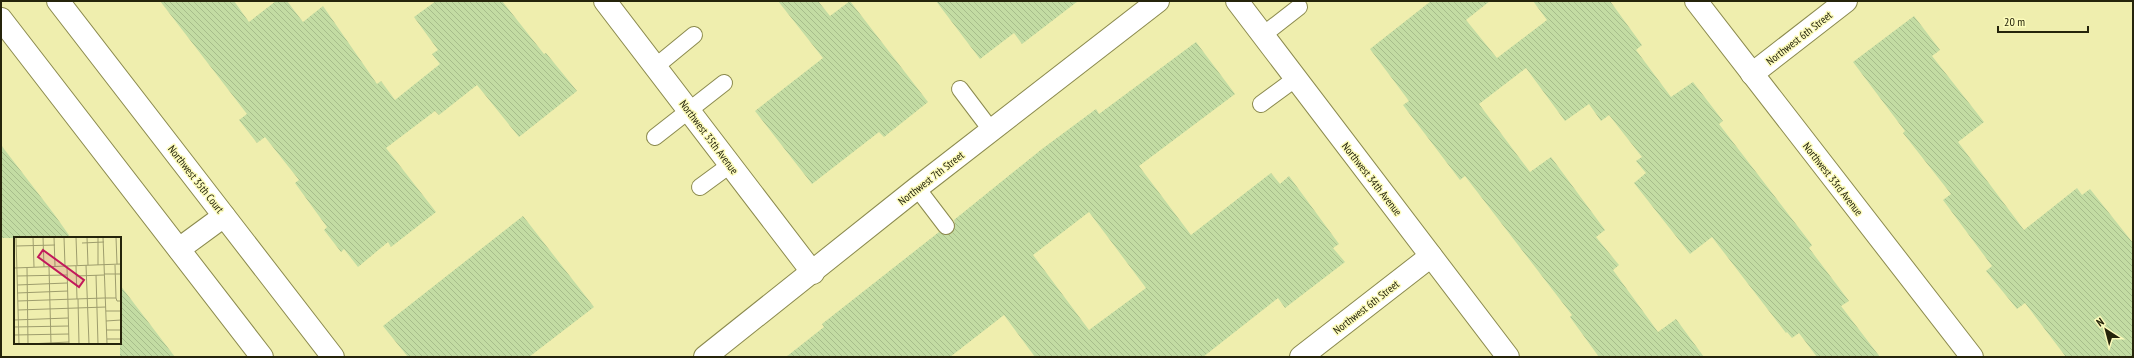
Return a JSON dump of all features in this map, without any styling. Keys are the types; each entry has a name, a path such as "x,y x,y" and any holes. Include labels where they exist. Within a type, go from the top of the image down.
{"street":[{"name":"Northwest 35th Court","path":"58,1 224,216 328,355"},
{"name":"Northwest 35th Avenue","path":"605,1 813,273"},
{"name":"Northwest 34th Avenue","path":"1237,1 1508,357"},
{"name":"Northwest 33rd Avenue","path":"1696,1 1972,357"},
{"name":"Northwest 6th Street","path":"1752,74 1846,1"},
{"name":"Northwest 7th Street","path":"705,357 813,273 991,130 1143,5"},
{"path":"1,19 262,357"},
{"path":"179,248 224,216"},
{"name":"Northwest 6th Street","path":"1301,357 1431,256"}],"lane":[{"path":"1262,35 1299,7"},
{"path":"656,66 694,35"},
{"path":"1261,104 1295,79"},
{"path":"655,137 724,83"},
{"path":"960,90 991,130"},
{"path":"700,187 730,165"},
{"path":"918,188 946,226"}],"building":[{"path":"160,1 234,1 249,22 276,1 287,1 303,22 323,6 377,84 381,81 395,100 440,64 432,54 438,50 414,17 436,1 502,1 544,54 546,53 577,91 519,137 477,85 439,115 435,111 386,148 436,212 391,247 388,242 358,267 344,249 341,252 324,230 327,227 295,183 299,180 265,137 257,143 239,120 247,114"},
{"path":"778,1 818,1 830,16 850,1 928,102 884,137 879,132 812,184 755,111 823,58"},
{"path":"936,1 1078,1 1022,44 1014,33 980,59"},
{"path":"1431,1 1490,1 1466,20 1497,58 1547,20 1533,1 1610,1 1642,45 1636,50 1671,97 1693,82 1723,121 1719,124 1812,245 1809,248 1849,301 1841,306 1880,357 1817,357 1799,333 1792,338 1787,332 1786,333 1712,237 1690,254 1634,183 1646,173 1636,161 1642,157 1609,115 1601,121 1589,104 1565,121 1526,68 1479,104 1530,172 1551,157 1605,230 1596,237 1619,265 1613,270 1658,332 1676,319 1704,357 1599,357 1570,317 1572,315 1465,176 1460,180 1403,105 1409,101 1370,49"},
{"path":"1914,16 1940,50 1932,56 1984,122 1958,142 2024,230 2077,188 2082,195 2090,189 2133,243 2133,357 2066,357 2025,303 2017,309 1986,271 1992,266 1943,200 1951,194 1903,133 1905,131 1853,62"},
{"path":"1196,42 1235,94 1139,166 1191,235 1271,173 1280,184 1289,176 1339,244 1333,248 1345,262 1285,308 1278,298 1203,357 1035,357 1004,315 950,357 786,357 824,327 822,324 939,232 947,235 952,233 955,225 954,220 1042,149 1096,109 1099,114","holes":["1089,212 1146,288 1089,330 1033,255"]},
{"path":"1,145 70,237 1,238"},
{"path":"523,216 594,307 529,357 408,357 383,326"},
{"path":"121,286 175,357 120,357 121,344"}]}
